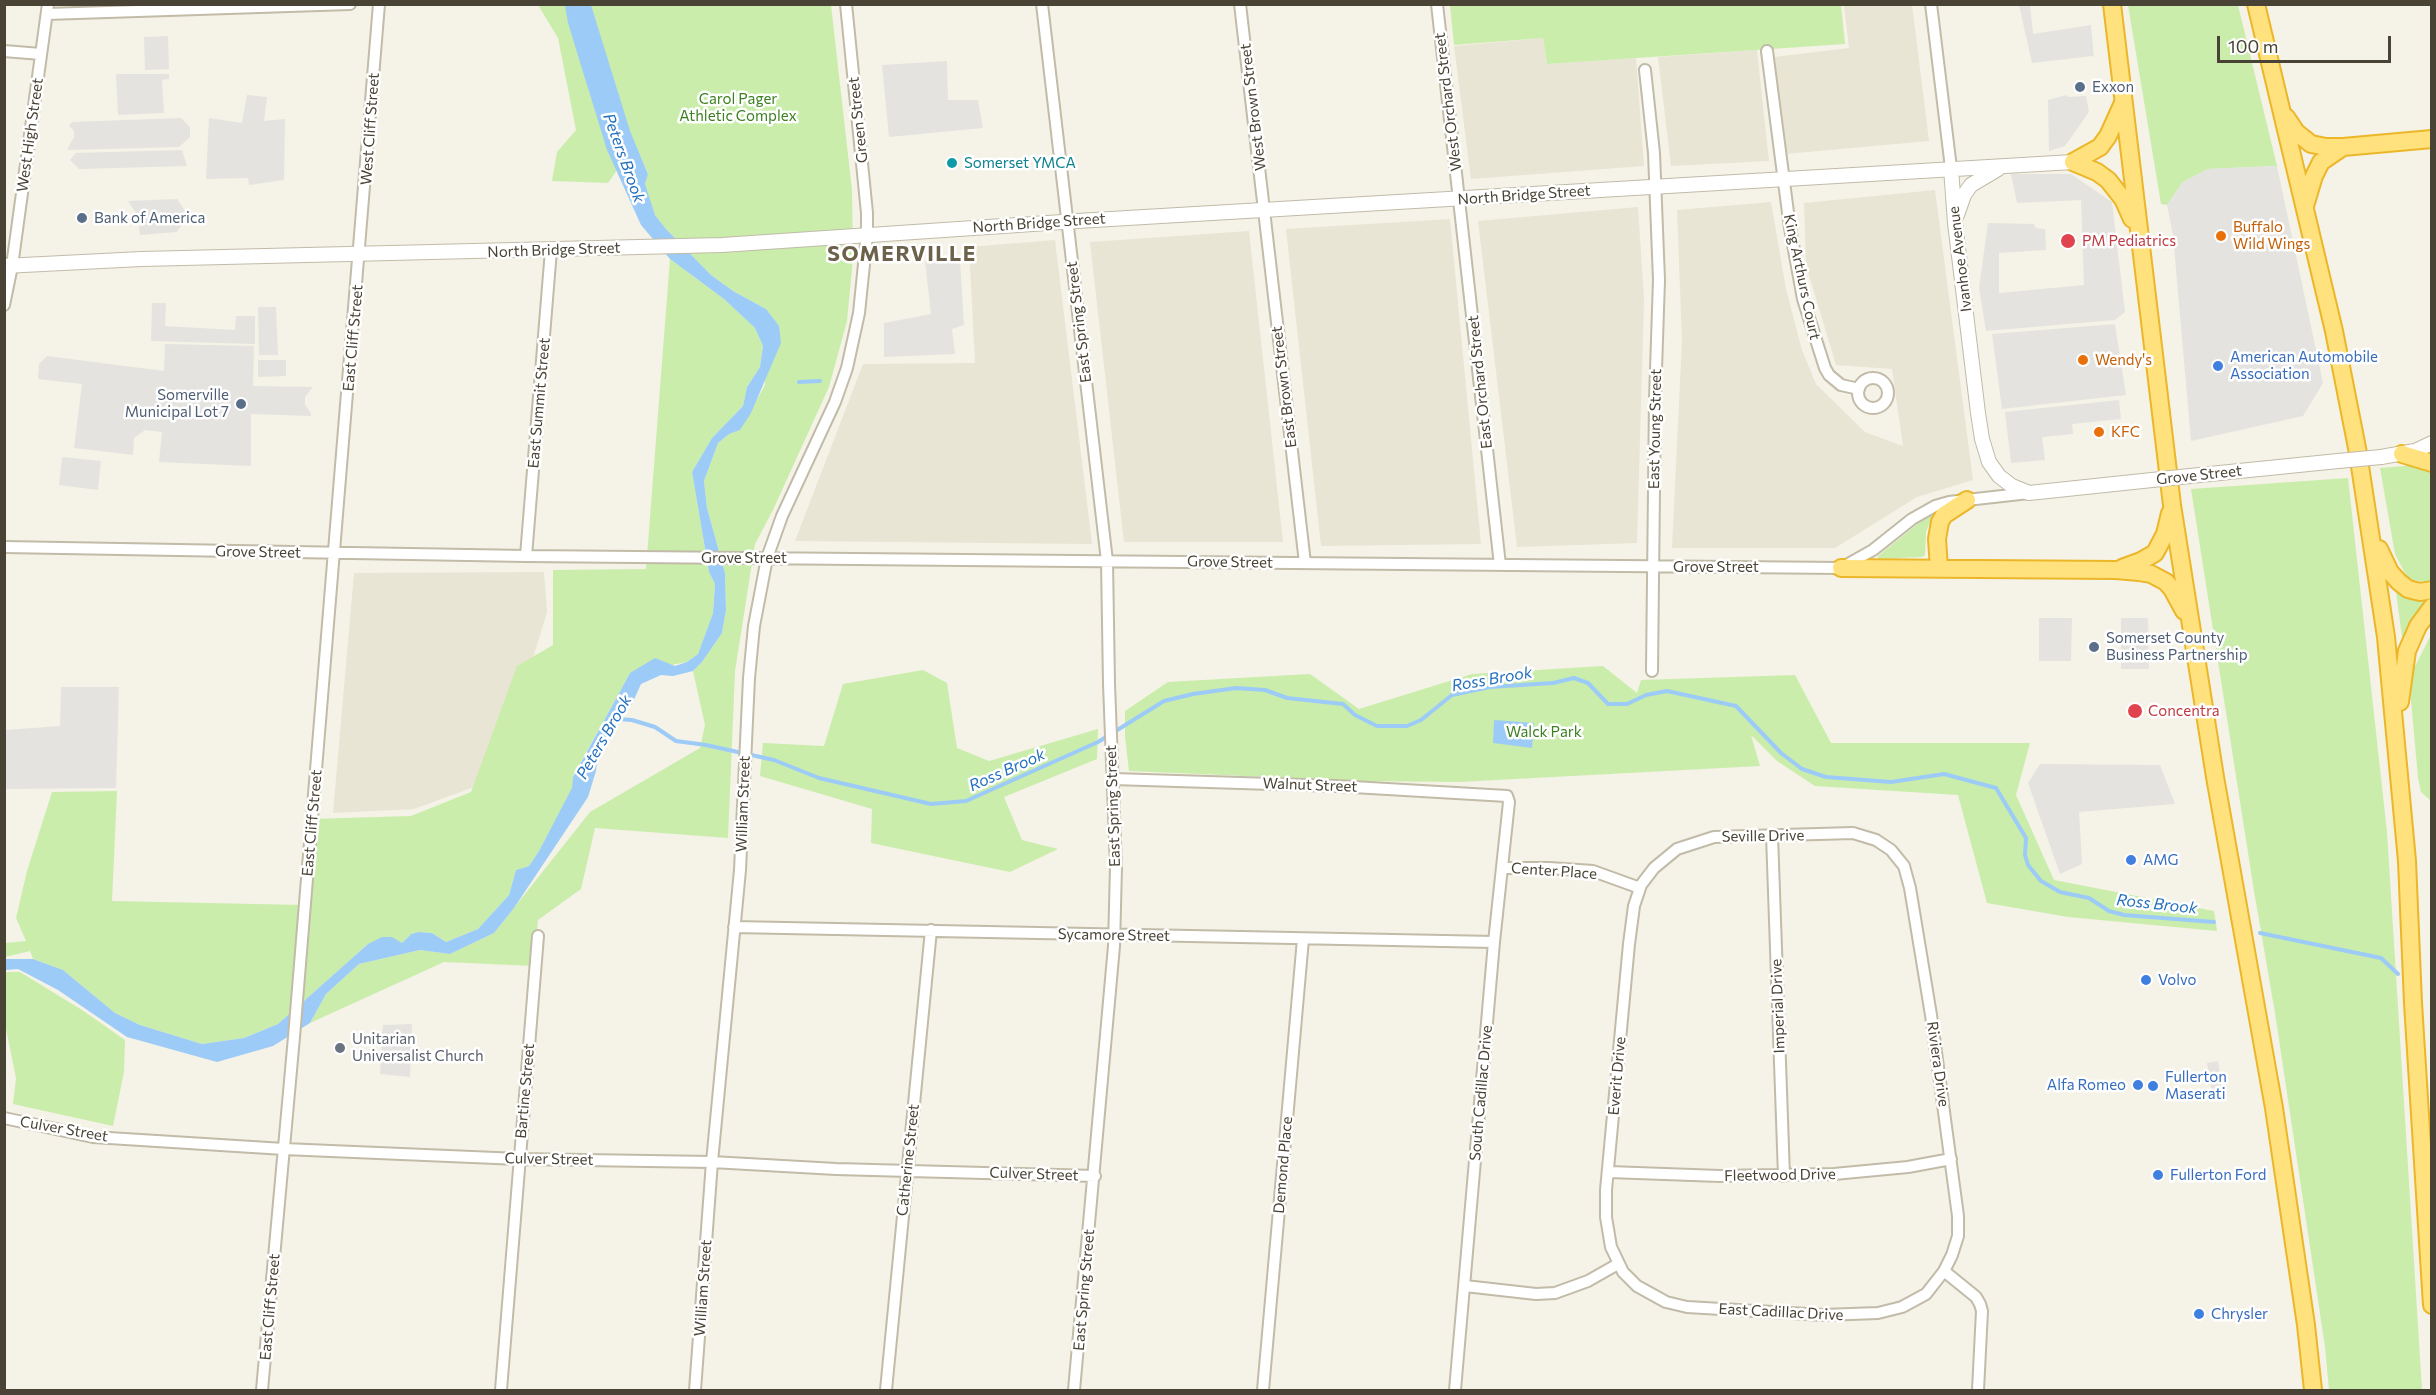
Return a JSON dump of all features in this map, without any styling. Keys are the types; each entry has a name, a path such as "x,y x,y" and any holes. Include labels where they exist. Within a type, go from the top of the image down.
{"highway":[{"path":"2112,4 2172,505 2190,623 2274,1108 2306,1325 2313,1390"},
{"path":"2256,4 2334,331 2372,535 2386,637 2407,861 2413,1003 2432,1305"},
{"path":"2073,162 2100,147 2108,136 2124,100"},
{"path":"2282,113 2296,132 2311,144 2343,147 2432,138"},
{"path":"2393,142 2432,151"},
{"path":"2305,207 2314,176 2321,162 2343,147"},
{"path":"2073,162 2097,172 2116,188 2139,234"},
{"path":"2402,454 2432,463"},
{"path":"1939,568 1937,539 1940,522 1944,515 1967,500"},
{"path":"2116,570 2155,553 2165,534 2172,505"},
{"path":"2372,535 2390,572 2399,582 2408,589 2420,592 2432,590"},
{"path":"1840,568 2116,570 2151,574 2160,578 2172,589 2190,623"},
{"path":"2399,766 2403,666 2411,639 2432,607"}],"street":[{"path":"47,9 350,4"},
{"name":"West Cliff Street","path":"360,254 379,4"},
{"name":"Green Street","path":"846,4 867,213 867,235"},
{"name":"East Spring Street","path":"1042,4 1107,561 1116,867 1114,935 1095,1176 1074,1390"},
{"name":"West Brown Street","path":"1240,4 1265,210"},
{"name":"West Orchard Street","path":"1437,4 1460,199"},
{"name":"Ivanhoe Avenue","path":"1931,4 1982,439 1989,462 1999,476 2012,486 2029,493"},
{"name":"West High Street","path":"4,305 47,9"},
{"path":"4,51 41,54"},
{"name":"King Arthurs Court","path":"1767,51 1803,299 1820,358 1829,375 1841,385 1859,389"},
{"name":"East Young Street","path":"1645,70 1656,186 1659,280 1652,671"},
{"name":"North Bridge Street","path":"8,266 141,259 722,245 1067,222 2073,162"},
{"path":"1955,223 1964,195 1971,185 1980,177 2005,165"},
{"name":"East Orchard Street","path":"1460,199 1500,565"},
{"name":"East Brown Street","path":"1265,210 1305,563"},
{"name":"William Street","path":"694,1390 712,1162 740,870 749,678 754,626 767,558 782,516 835,402 847,368 859,313 867,235"},
{"name":"East Summit Street","path":"526,556 551,250"},
{"name":"East Cliff Street","path":"262,1390 360,254"},
{"name":"Grove Street","path":"4,547 334,554 1840,568 1884,542 1924,511 1949,502 2381,457 2402,454 2432,443"},
{"name":"Walnut Street","path":"1113,779 1348,787 1507,796"},
{"name":"South Cadillac Drive","path":"1455,1390 1494,942 1509,802 1507,796"},
{"name":"Seville Drive","path":"1640,888 1654,868 1677,849 1714,837 1853,833 1876,840 1898,858"},
{"name":"Imperial Drive","path":"1772,835 1784,1176"},
{"name":"Riviera Drive","path":"1898,858 1904,866 1910,888 1958,1216 1958,1236 1944,1271"},
{"name":"Center Place","path":"1502,868 1549,868 1593,872 1640,888"},
{"name":"Everit Drive","path":"1618,1264 1611,1247 1606,1217 1629,944 1634,906 1640,888"},
{"name":"Sycamore Street","path":"734,927 1494,942"},
{"name":"Catherine Street","path":"886,1390 931,930"},
{"name":"Bartine Street","path":"501,1390 538,936"},
{"name":"Demond Place","path":"1263,1390 1303,939"},
{"name":"Culver Street","path":"4,1118 93,1137 284,1149 519,1159 712,1162 907,1171 1095,1176"},
{"name":"Fleetwood Drive","path":"1609,1172 1784,1176 1908,1167 1951,1159"},
{"path":"1465,1286 1536,1294 1555,1293 1588,1281 1618,1264"},
{"name":"East Cadillac Drive","path":"1618,1264 1637,1286 1676,1305 1843,1315 1878,1314 1916,1301 1926,1294 1944,1271"},
{"path":"1944,1271 1976,1298 1982,1311 1978,1390"}],"shaded area":[{"path":"1844,5 1912,5 1929,141 1785,154 1774,57 1849,48"},
{"path":"2019,5 2030,5 2033,34 2091,25 2094,58 2093,56 2032,63"},
{"path":"168,36 169,69 145,70 144,37"},
{"path":"1543,38 1547,64 1636,58 1644,166 1471,179 1454,46"},
{"path":"1757,50 1769,161 1671,166 1658,57"},
{"path":"947,61 948,100 978,100 983,128 889,137 882,65"},
{"path":"116,74 169,74 169,79 162,80 164,113 118,115"},
{"path":"247,95 267,97 264,121 285,119 284,180 249,185 248,178 206,179 209,118 242,123"},
{"path":"2066,95 2068,97 2086,96 2089,112 2065,146 2049,151 2048,100"},
{"path":"181,118 190,127 190,137 179,147 67,150 74,137 74,131 69,126 72,122"},
{"path":"182,150 187,166 79,169 70,160 76,153"},
{"path":"2277,166 2323,383 2303,416 2191,441 2173,235 2167,205 2183,182 2208,169"},
{"path":"2011,174 2071,174 2112,202 2125,312 2115,320 1986,331 1979,288 1988,223 2034,224 2036,228 2045,229 2046,250 1999,253 1999,293 2084,285 2081,200 2017,203"},
{"path":"1935,190 1973,480 1917,497 1835,548 1672,548 1682,340 1677,210 1771,202 1786,289 1802,350 1816,384 1865,432 1903,446 1892,369 1836,365 1806,265 1804,203"},
{"path":"177,199 186,212 185,220 177,232 140,235 139,227 144,218 139,218 128,201"},
{"path":"1638,207 1644,300 1637,543 1517,547 1478,221"},
{"path":"1450,219 1481,544 1321,546 1286,229"},
{"path":"1249,231 1283,542 1124,542 1090,242"},
{"path":"1055,240 1092,544 795,541 863,364 975,363 969,247"},
{"path":"960,260 964,325 952,329 955,354 884,357 884,323 931,314 925,261"},
{"path":"152,303 166,303 165,326 235,330 236,316 255,316 255,344 151,341"},
{"path":"258,307 276,307 278,355 259,355"},
{"path":"2115,324 2126,395 2002,409 1992,334"},
{"name":"Somerville Municipal Lot 7","path":"165,344 254,346 253,386 313,387 305,397 305,405 311,416 251,414 251,466 159,462 162,432 145,430 134,438 133,455 74,448 82,384 38,379 39,364 47,356 164,371"},
{"path":"258,360 286,360 286,376 258,377"},
{"path":"2119,400 2121,419 2072,424 2073,434 2042,437 2045,460 2011,463 2005,412"},
{"path":"62,457 101,461 98,490 59,485"},
{"path":"544,572 547,612 496,779 414,809 333,813 354,573"},
{"path":"2039,618 2072,618 2071,661 2039,661"},
{"path":"2121,618 2148,618 2149,669 2121,669"},
{"path":"61,687 119,687 116,788 5,789 5,730 60,726"},
{"path":"2040,764 2160,765 2175,804 2079,812 2082,864 2060,874 2028,783"},
{"path":"412,1024 410,1077 380,1074 383,1025"},
{"path":"2218,1061 2224,1097 2213,1100 2207,1063"}],"green space":[{"name":"Carol Pager Athletic Complex","path":"538,5 831,5 852,190 853,259 847,321 829,387 755,544 735,671 728,838 595,828 581,889 538,920 534,966 444,962 310,1023 326,994 359,964 420,950 450,954 494,933 590,812 700,748 705,725 693,671 722,633 726,610 725,573 707,508 704,481 718,443 729,434 740,430 765,385 766,309 733,291 711,275 666,229 655,215 648,197 645,184 648,173 635,144 608,183 552,181 557,152 576,130 558,38"},
{"path":"1450,5 1841,5 1845,44 1547,64 1543,38 1454,45"},
{"path":"2128,5 2238,5 2277,166 2208,169 2183,182 2167,205 2161,204"},
{"path":"670,259 724,299 755,328 763,346 760,367 747,387 743,406 712,438 692,472 709,572 715,584 713,613 698,654 687,662 630,673 573,776 573,788 539,851 529,866 516,870 509,895 478,929 446,942 432,933 419,932 411,934 402,943 368,944 278,1024 244,1038 202,1044 140,1025 115,1013 63,970 33,959 30,951 5,957 5,943 26,941 16,918 27,871 52,792 117,791 112,901 303,905 310,819 411,816 471,792 517,666 553,645 553,570 646,569"},
{"path":"2417,465 2431,473 2431,583 2408,579 2395,554 2380,468"},
{"path":"2348,478 2387,832 2422,1390 2329,1390 2325,1347 2275,1013 2191,489"},
{"path":"1930,514 1932,517 1926,532 1925,555 1878,559 1878,556"},
{"path":"2396,592 2411,598 2428,600 2402,637"},
{"path":"2431,635 2431,801 2421,792 2418,778 2409,678"},
{"name":"Walck Park","path":"1603,666 1637,693 1641,680 1795,675 1831,743 2030,743 2016,795 2054,880 2214,911 2217,931 2068,917 1987,903 1958,795 1815,786 1777,761 1751,735 1760,766 1459,782 1361,781 1129,771 1125,711 1168,682 1310,674 1359,709 1472,674"},
{"path":"923,670 947,683 957,748 989,761 1098,729 1097,759 1004,797 1022,840 1058,849 1010,872 871,843 872,809 760,776 763,743 824,746 843,684"},
{"path":"5,972 20,972 82,1010 125,1040 124,1072 113,1126 13,1104 16,1078 5,1024"}],"water":[{"name":"Peters Brook","path":"565,5 591,5 630,131 648,174 645,184 655,215 711,275 733,291 766,309 779,326 781,343 751,413 740,430 729,434 718,443 704,481 707,508 725,573 726,610 722,633 693,671 673,676 661,675 641,684 632,704 599,746 596,771 588,797 514,908 494,933 450,954 420,950 359,964 326,994 310,1023 273,1046 217,1062 127,1037 58,990 18,969 5,970 5,959 33,959 63,970 115,1013 140,1025 202,1044 244,1038 278,1024 368,944 382,937 392,937 402,943 411,934 432,933 446,942 478,929 509,895 516,870 529,866 539,851 572,788 573,777 630,673 655,658 675,666 687,662 698,654 713,613 715,584 709,572 692,472 712,438 743,406 747,387 760,367 763,346 755,328 724,299 670,259 641,225 607,150 568,23"},
{"path":"1494,720 1534,723 1532,748 1493,743"}],"waterway":[{"path":"799,382 820,381"},
{"name":"Ross Brook","path":"618,719 632,720 655,727 676,741 774,760 819,778 931,804 966,801 1098,742 1164,701 1193,694 1236,688 1265,690 1287,698 1343,704 1355,715 1377,726 1407,726 1421,720 1452,695 1490,687 1553,683 1574,678 1588,683 1608,704 1627,704 1646,695 1667,691 1736,706 1781,753 1802,769 1826,777 1891,782 1944,774 1996,788 2026,838 2025,855 2028,865 2041,881 2060,892 2089,898 2109,911 2124,915 2214,922"},
{"name":"Ross Brook","path":"2260,933 2381,958 2398,974"}],"place":[{"name":"Exxon","path":"2080,87"},
{"name":"Somerset YMCA","path":"952,163"},
{"name":"Bank of America","path":"82,218"},
{"name":"Buffalo Wild Wings","path":"2221,236"},
{"name":"PM Pediatrics","path":"2068,241"},
{"name":"Wendy's","path":"2083,360"},
{"name":"American Automobile Association","path":"2218,366"},
{"name":"Somerville Municipal Lot 7","path":"241,404"},
{"name":"KFC","path":"2099,432"},
{"name":"Somerset County Business Partnership","path":"2094,647"},
{"name":"Concentra","path":"2135,711"},
{"name":"AMG","path":"2131,860"},
{"name":"Volvo","path":"2146,980"},
{"name":"Unitarian Universalist Church","path":"340,1048"},
{"name":"Alfa Romeo","path":"2138,1085"},
{"name":"Fullerton Maserati","path":"2153,1086"},
{"name":"Fullerton Ford","path":"2158,1175"},
{"name":"Chrysler","path":"2199,1314"}],"district":[{"name":"SOMERVILLE","path":"902,254"}]}
